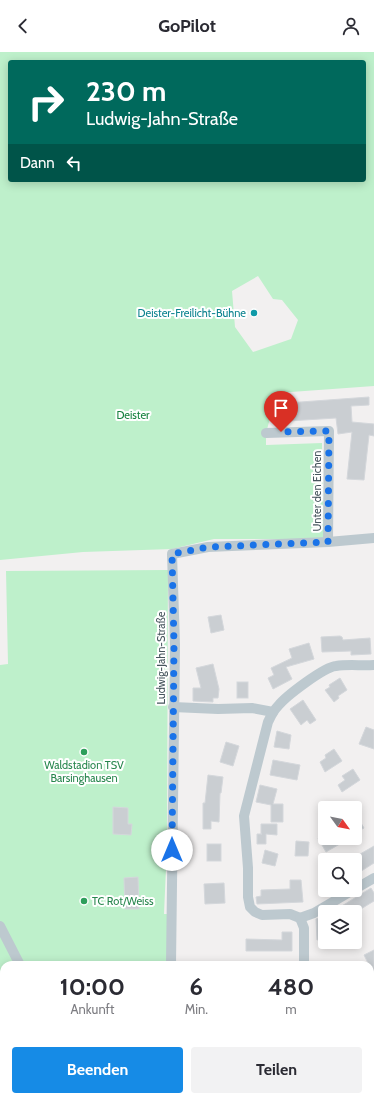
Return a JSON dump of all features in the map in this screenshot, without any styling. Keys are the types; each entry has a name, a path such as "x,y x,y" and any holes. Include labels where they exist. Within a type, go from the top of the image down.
{"street":[{"name":"Unter den Eichen","path":"266,432 329,431 328,542"},
{"name":"Ludwig-Jahn-Straße","path":"171,961 174,645 172,554 208,547 328,542 374,538"},
{"path":"341,897 314,913 300,918 290,914 262,915 255,912 250,907 248,896 248,868 244,816 268,722 279,704 300,687 329,668 336,666 374,666"},
{"path":"173,707 218,709 252,708 273,712"},
{"path":"362,885 374,878"},
{"path":"300,918 304,928 304,961"},
{"path":"0,926 18,961"}],"green space":[{"name":"Deister","path":"0,52 374,52 374,386 277,393 266,433 266,445 322,443 324,539 214,539 172,549 83,552 0,560","holes":["258,276 273,299 282,300 298,320 291,339 253,352 235,327 232,291"]},
{"name":"Waldstadion TSV Barsinghausen","path":"168,570 167,845 164,914 168,914 167,961 0,961 0,665 8,664 6,571"}],"building":[{"path":"369,397 369,405 351,406 352,422 374,424 374,436 369,435 364,480 347,479 352,432 338,434 336,418 288,421 287,403"},
{"path":"221,615 224,630 211,633 208,617"},
{"path":"340,636 343,640 370,638 371,654 351,655 351,651 322,652 321,637"},
{"path":"309,643 314,659 286,667 292,679 273,689 268,678 274,675 271,668 292,658 289,649"},
{"path":"213,664 219,689 218,698 213,698 213,702 193,701 193,688 201,688 196,668"},
{"path":"340,678 347,690 338,696 339,698 334,702 325,690 330,687 329,685"},
{"path":"237,682 248,682 248,698 237,698"},
{"path":"303,700 316,720 310,724 307,720 301,725 290,709"},
{"path":"366,727 374,730 374,749 359,744"},
{"path":"277,731 291,735 289,749 274,747"},
{"path":"226,742 239,746 233,766 220,762"},
{"path":"334,749 342,761 325,772 320,762 326,758 325,755"},
{"path":"273,760 300,765 297,780 270,775"},
{"path":"353,769 360,780 342,792 338,785 345,780 342,776"},
{"path":"208,775 223,777 220,793 219,822 211,821 211,829 203,829 203,803 205,803"},
{"path":"260,785 277,789 273,804 283,804 283,822 271,822 271,805 256,802"},
{"path":"113,807 128,808 128,824 132,824 131,835 113,834"},
{"path":"261,824 277,824 277,835 266,834 266,844 257,844 257,834 261,834"},
{"path":"296,841 309,842 308,856 295,856"},
{"path":"207,844 221,844 221,861 207,861"},
{"path":"322,845 338,845 326,852"},
{"path":"374,846 374,863 362,871 362,853"},
{"path":"265,850 278,854 275,866 262,863"},
{"path":"138,877 139,909 125,909 124,878"},
{"path":"290,880 301,880 303,902 257,904 256,897 261,896 261,890 290,889"},
{"path":"224,883 225,903 205,904 204,884"},
{"path":"371,888 374,893 374,901 362,908 362,905 343,905 356,897 362,897 362,894"},
{"path":"318,918 317,940 316,919"},
{"path":"282,932 292,932 292,951 246,951 246,939 282,940"},
{"path":"374,950 374,961 367,961 364,955"}],"place":[{"name":"Deister-Freilicht-Bühne","path":"254,313"},
{"name":"Waldstadion TSV Barsinghausen","path":"84,752"},
{"name":"TC Rot/Weiss","path":"84,901"}],"route":[{"path":"172,850 174,645 172,554 208,547 328,542 329,431 281,432"}]}
